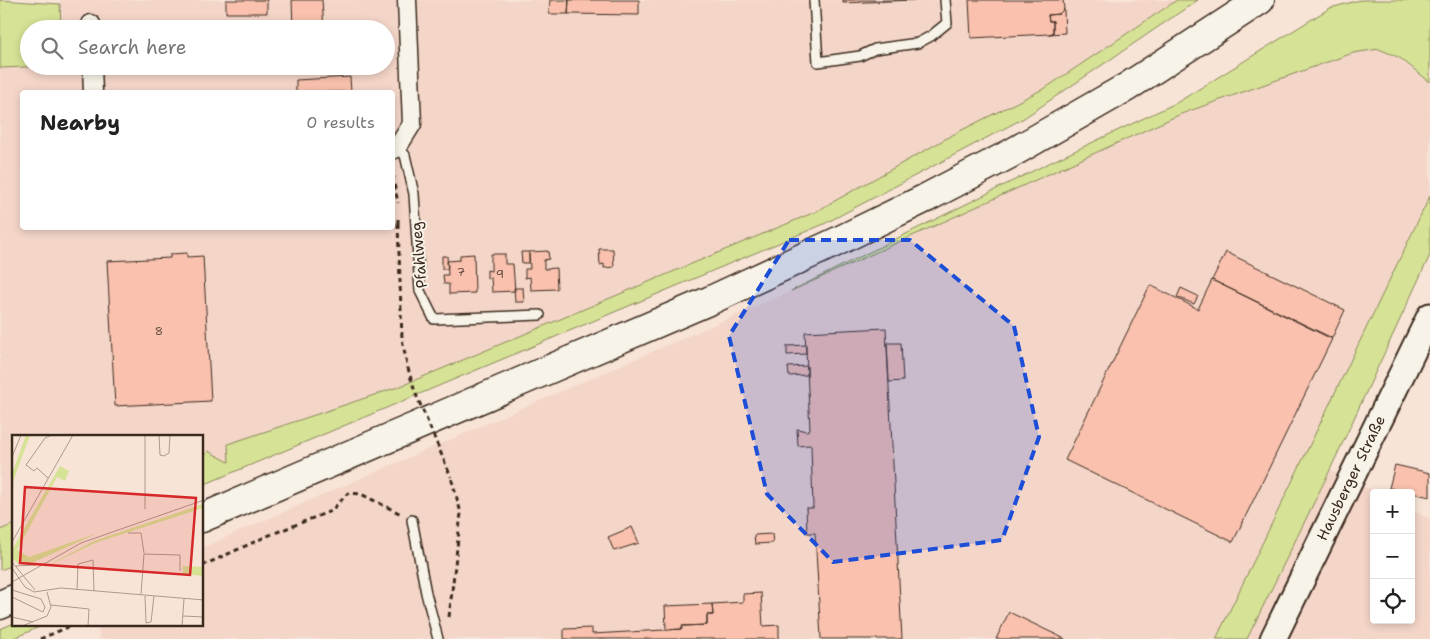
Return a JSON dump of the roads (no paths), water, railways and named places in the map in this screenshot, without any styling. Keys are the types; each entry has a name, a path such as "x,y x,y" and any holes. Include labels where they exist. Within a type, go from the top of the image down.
{"main road":[{"path":"204,517 711,300 834,243 934,194 1027,144 1127,87 1260,1"},
{"name":"Hausberger Straße","path":"1273,639 1430,316"},
{"path":"0,605 12,600"}],"street":[{"name":"Pfahlweg","path":"395,149 412,124 407,0"},
{"path":"93,75 94,90"}],"lane":[{"path":"814,0 818,62 860,56 875,49 918,43 931,36 946,23 946,0"},
{"name":"Pfahlweg","path":"395,149 405,155 414,194 420,291 434,319 540,315"},
{"path":"412,520 426,594 438,639"}]}
